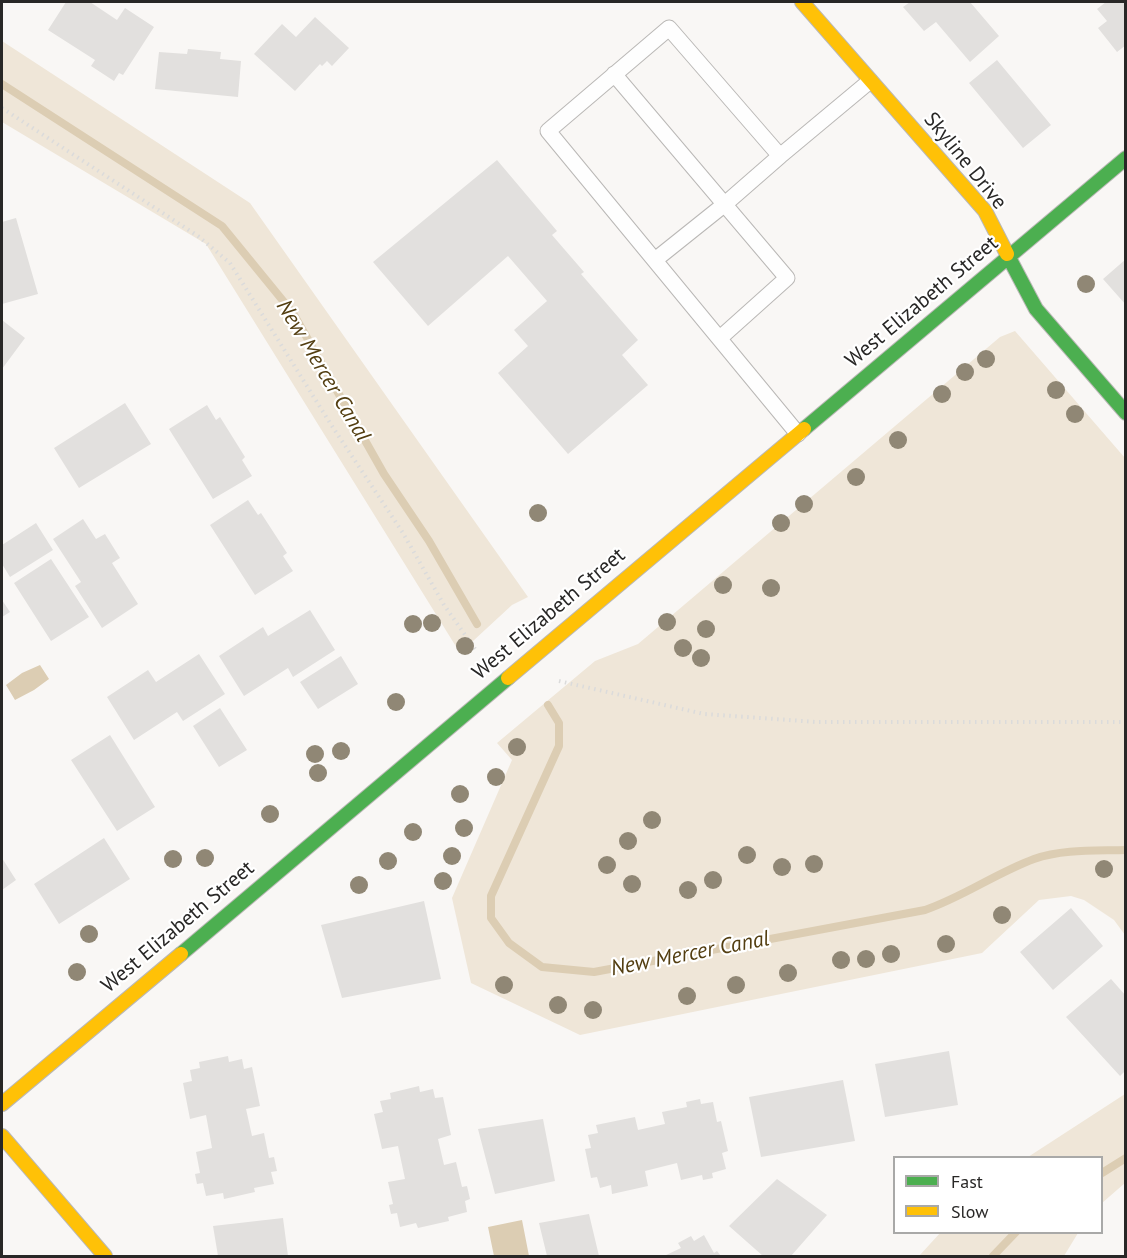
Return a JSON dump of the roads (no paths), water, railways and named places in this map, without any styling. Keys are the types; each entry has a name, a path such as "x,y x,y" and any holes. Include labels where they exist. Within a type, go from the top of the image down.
{"main road":[{"name":"Skyline Drive","path":"802,2 985,211 1036,309 1125,413"},
{"name":"West Elizabeth Street","path":"2,1104 441,731 1125,158"},
{"path":"2,1136 105,1257"}],"lane":[{"path":"780,156 669,28 548,130 798,434"},
{"path":"614,74 787,278 720,338"},
{"path":"656,260 870,81"}],"waterway":[{"name":"New Mercer Canal","path":"2,84 222,226 293,313 384,474 429,541 477,624"},
{"name":"New Mercer Canal","path":"548,705 559,723 559,746 491,896 491,918 509,943 542,967 594,972 925,910 953,899 1034,859 1068,852 1126,850"},
{"name":"New Mercer Canal","path":"1103,1172 1126,1158"},
{"name":"New Mercer Canal","path":"993,1256 1014,1234"}]}
